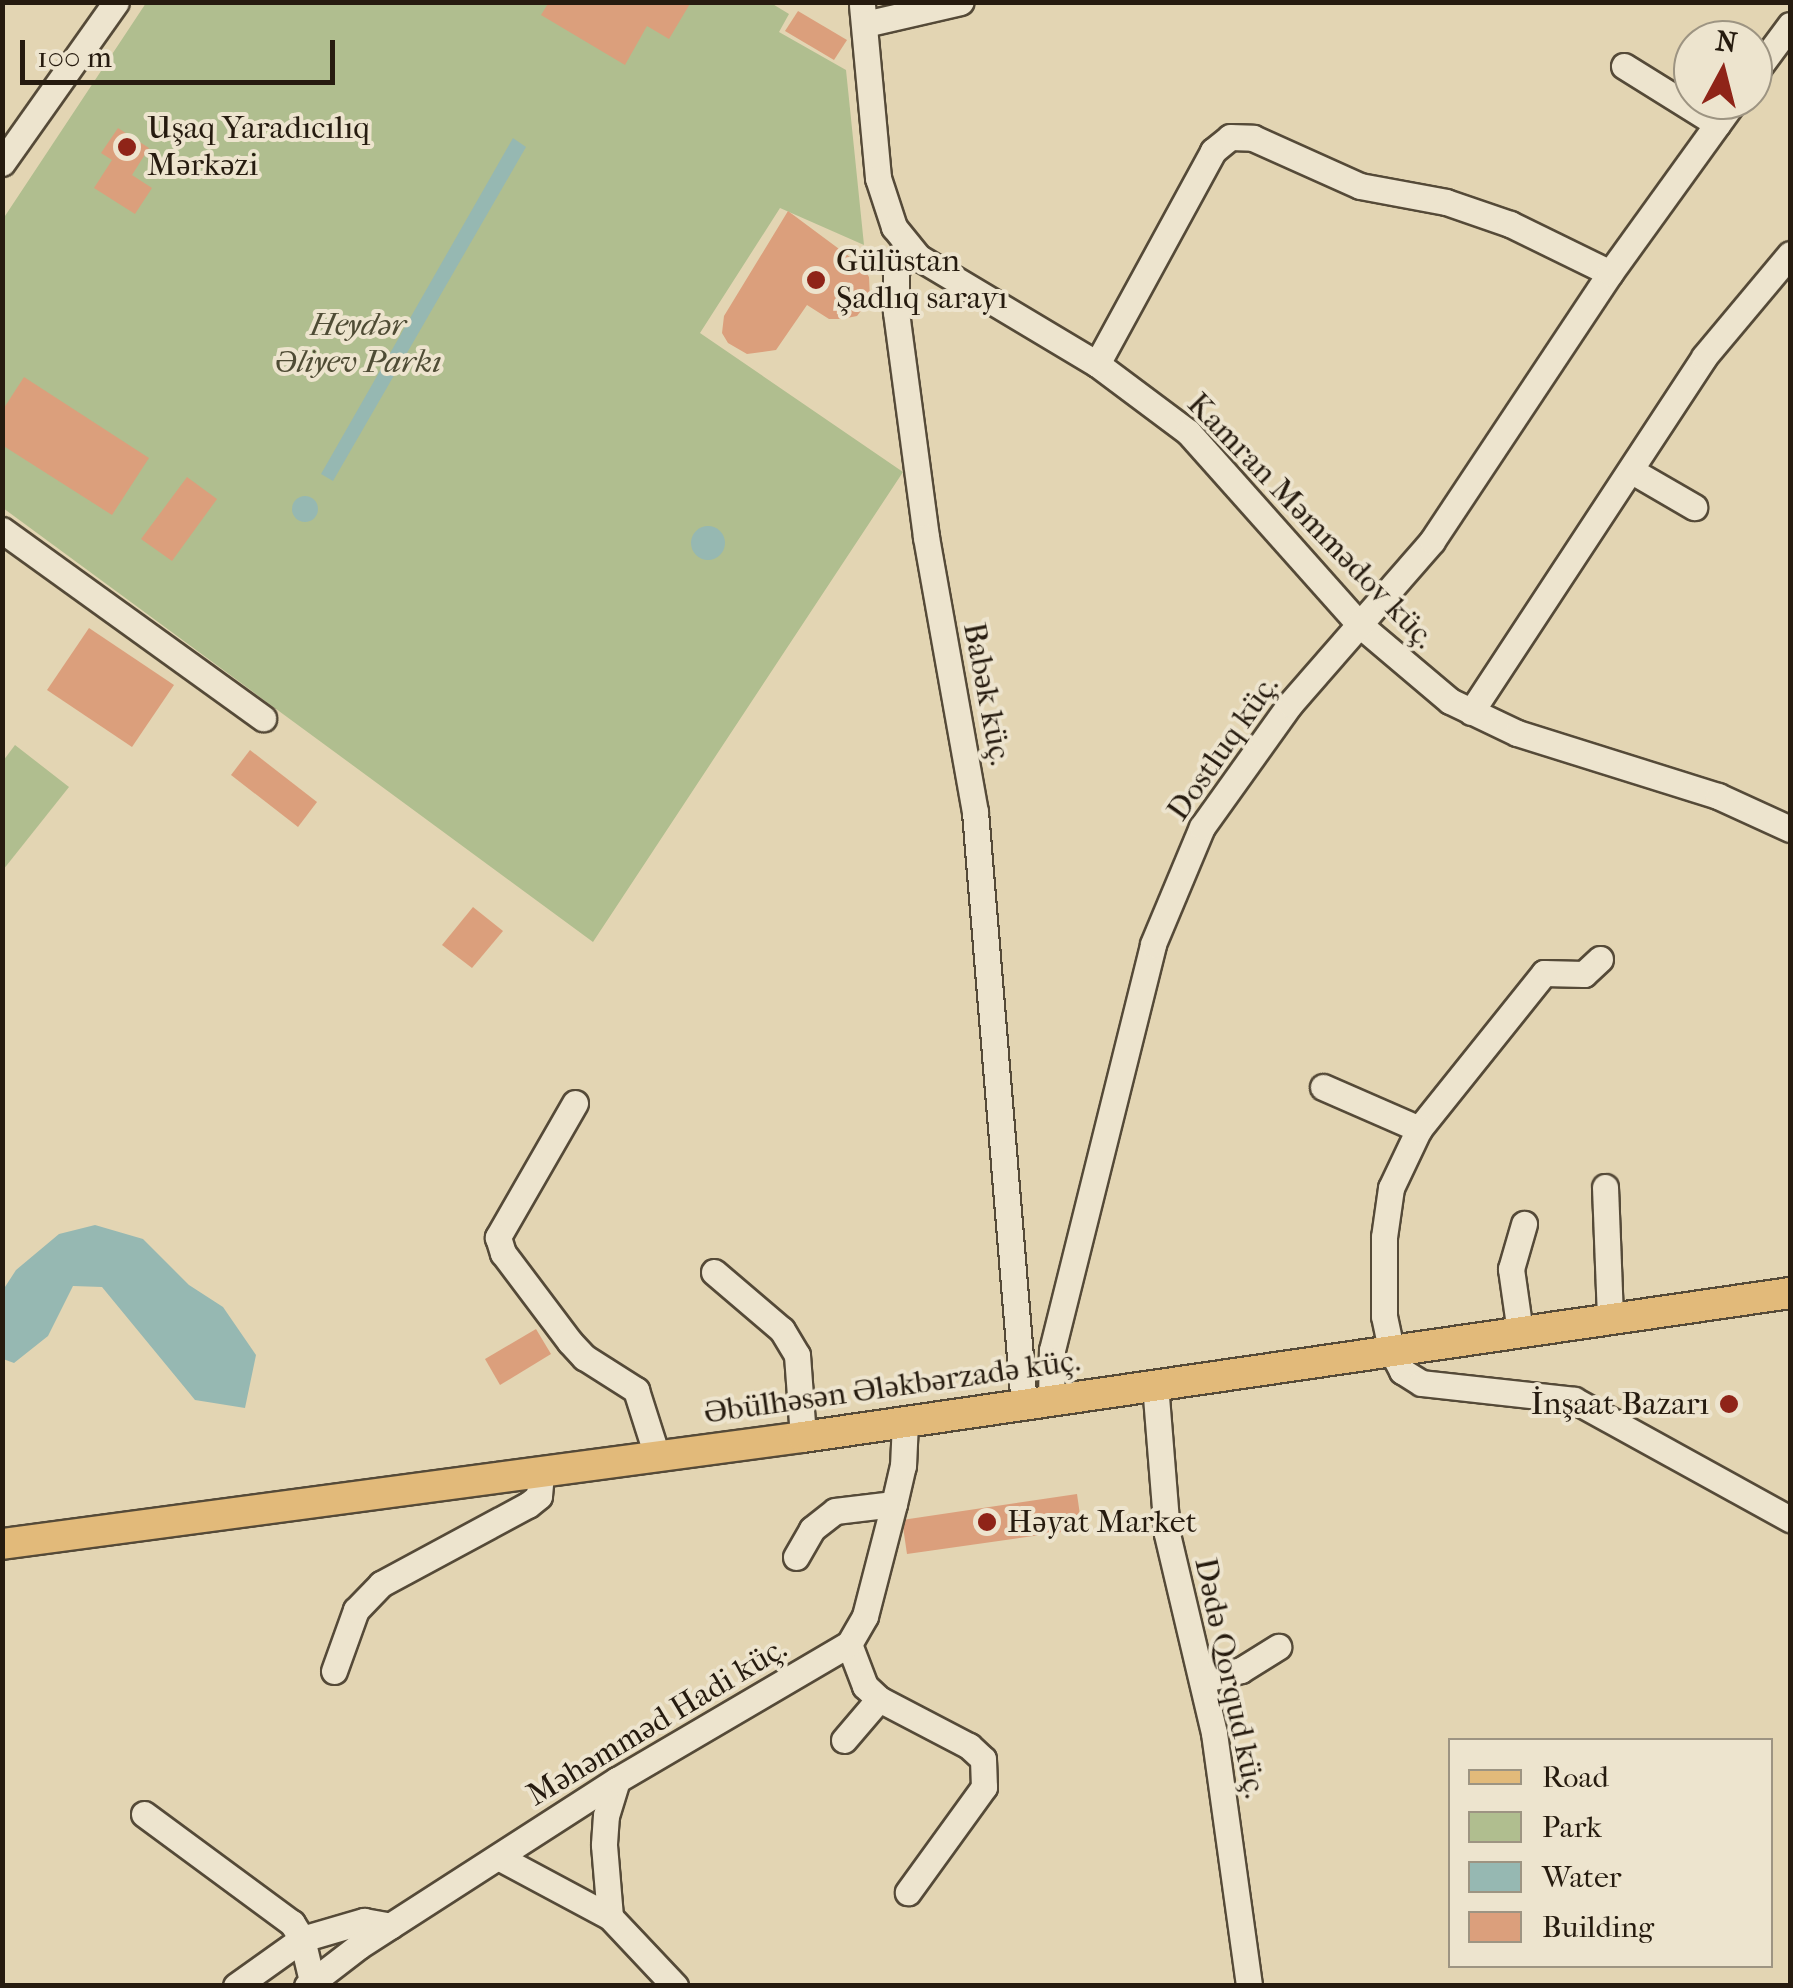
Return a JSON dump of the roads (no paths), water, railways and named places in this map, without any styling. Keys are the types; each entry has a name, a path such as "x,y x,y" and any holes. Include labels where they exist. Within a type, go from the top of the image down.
{"main road":[{"name":"Əbülhəsən Ələkbərzadə küç.","path":"2,1544 905,1422 1790,1293"}],"street":[{"path":"2,164 116,2"},
{"path":"906,244 887,213 878,178 860,9 960,2"},
{"path":"1773,48 1790,25"},
{"path":"1624,66 1717,124"},
{"name":"Dostluq küç.","path":"1037,1402 1162,914 1218,799 1290,704 1432,541 1610,273 1720,120"},
{"path":"1096,364 1213,151 1230,138 1253,138 1360,186 1446,202 1510,224 1610,273"},
{"name":"Kamran Məmmədov küç.","path":"906,244 936,269 1096,364 1188,432 1360,626 1418,678 1471,712 1517,733 1718,796 1790,829"},
{"name":"Babək küç.","path":"906,244 896,272 896,312 926,537 973,796 1037,1402"},
{"path":"1471,712 1704,357 1782,284 1790,254"},
{"path":"1632,471 1694,507"},
{"path":"2,530 263,718"},
{"path":"1600,959 1584,974 1559,970 1544,973 1419,1129 1391,1188 1384,1237 1384,1316 1391,1350 1402,1371 1421,1383 1574,1400 1790,1519"},
{"path":"1323,1087 1419,1129"},
{"path":"575,1103 498,1237 503,1252 584,1358 636,1390 658,1456"},
{"path":"1605,1188 1610,1319"},
{"path":"1520,1332 1511,1269 1524,1224"},
{"path":"714,1272 782,1330 797,1355 803,1436"},
{"name":"Dədə Qorqud küç.","path":"1155,1384 1167,1534 1214,1733 1249,1986"},
{"path":"905,1422 903,1466 894,1504 865,1616 849,1644 866,1686 879,1699 969,1746 983,1758 986,1772 977,1798 908,1892"},
{"path":"334,1671 356,1610 381,1584 528,1505 538,1496 541,1472"},
{"path":"796,1557 812,1529 835,1511 894,1504"},
{"name":"Məhəmməd Hadi küç.","path":"310,1983 617,1780 849,1644"},
{"path":"1202,1680 1241,1670 1278,1646"},
{"path":"844,1740 879,1699"},
{"path":"610,1918 604,1846 617,1780"},
{"path":"144,1814 278,1911 302,1939 310,1983"},
{"path":"500,1858 610,1918 675,1986"},
{"path":"236,1986 302,1939 364,1921 391,1926"},
{"path":"1228,1986 1247,1957"}],"water":[{"path":"513,138 526,147 333,481 321,474"},
{"path":"305,496 314,500 318,509 314,518 305,522 296,518 292,509 296,500"},
{"path":"708,526 720,531 725,543 720,555 708,560 696,555 691,543 696,531"},
{"path":"95,1225 143,1239 189,1285 223,1307 256,1355 245,1408 195,1400 102,1287 73,1286 48,1336 14,1363 3,1359 3,1290 16,1270 59,1234"}],"place":[{"name":"Uşaq Yaradıcılıq Mərkəzi","path":"127,147"},
{"name":"Gülüstan Şadlıq sarayı","path":"816,280"},
{"name":"İnşaat Bazarı","path":"1729,1404"},
{"name":"Həyat Market","path":"987,1522"}],"park label":[{"name":"Heydər Əliyev Parkı","path":"358,344"}]}
